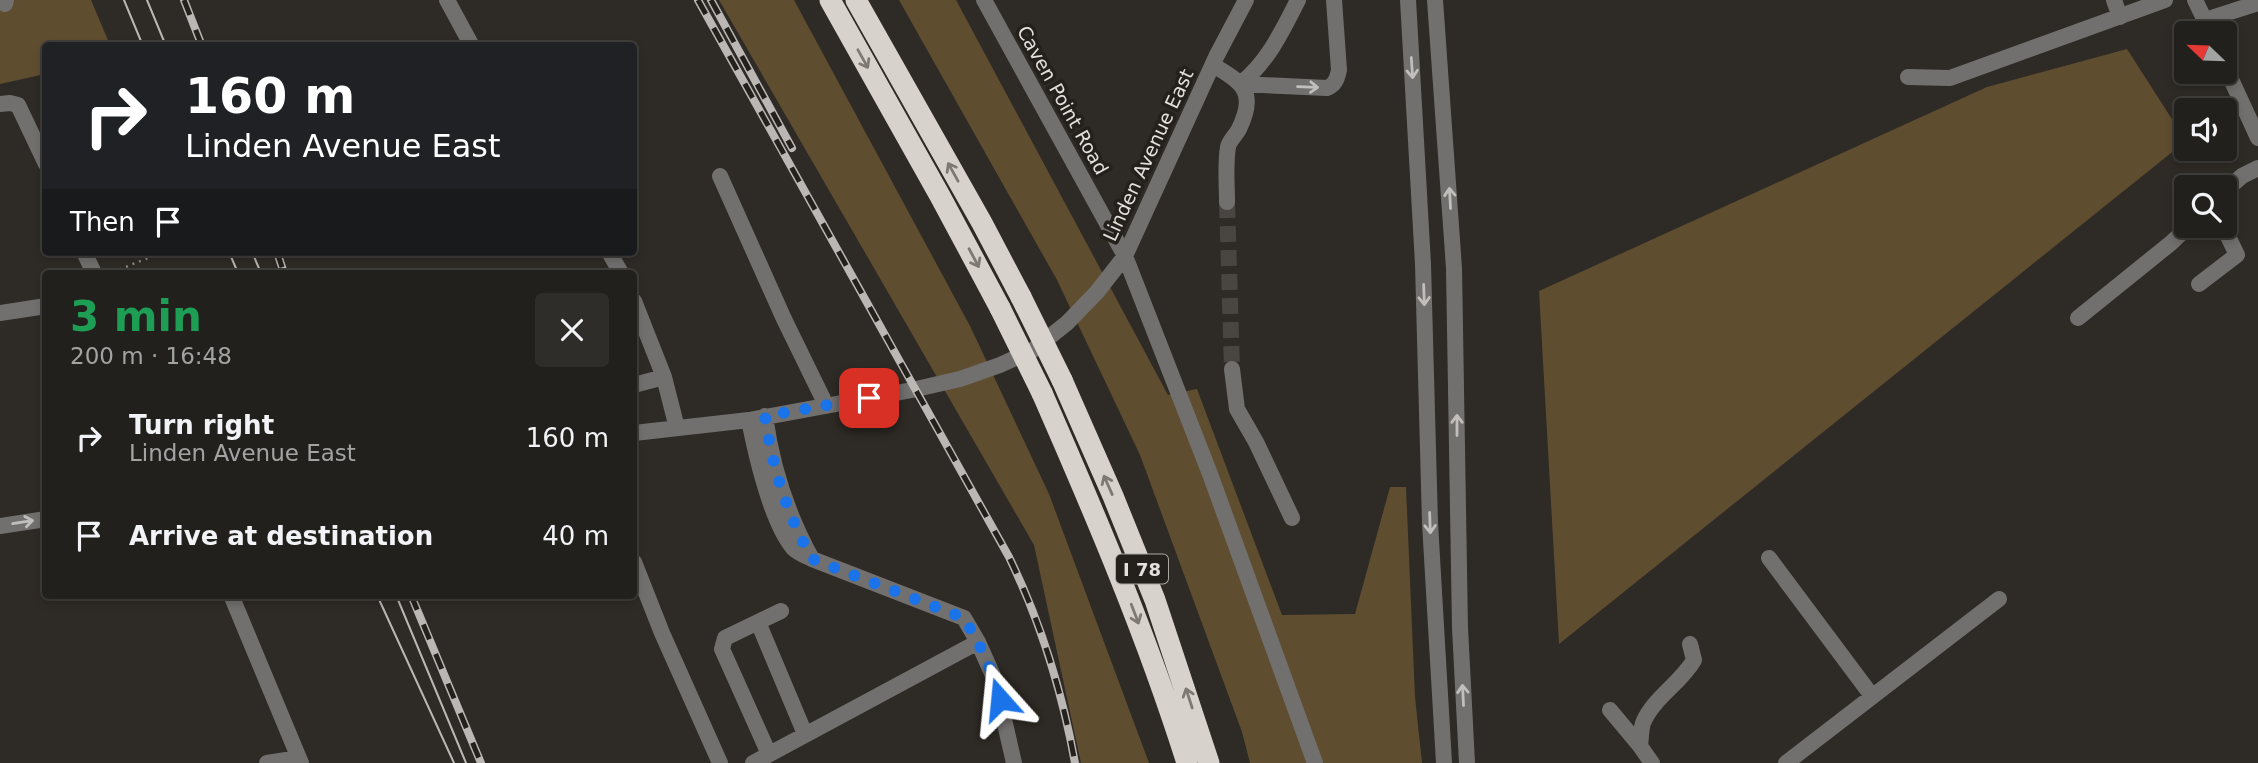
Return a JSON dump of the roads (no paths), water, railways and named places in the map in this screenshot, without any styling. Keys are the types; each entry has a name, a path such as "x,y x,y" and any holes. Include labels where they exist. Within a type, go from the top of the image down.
{"highway":[{"name":"I 78","path":"830,0 940,196 1042,393 1137,617 1186,763"},
{"name":"I 78","path":"856,0 982,223 1062,380 1155,600 1209,763"}],"street":[{"path":"447,0 470,42"},
{"name":"Caven Point Road","path":"984,0 1125,256 1210,474 1315,763"},
{"name":"Linden Avenue East","path":"637,433 757,418 912,390 960,379 1033,350 1067,323 1125,256 1246,0"},
{"path":"1240,84 1253,74 1268,55 1298,0"},
{"path":"1240,84 1327,88 1332,86 1339,70 1334,0"},
{"path":"1408,0 1423,264 1430,536 1444,763"},
{"path":"1435,0 1454,268 1460,628 1467,763"},
{"path":"2114,0 2120,17"},
{"path":"1908,78 1950,78 2165,0"},
{"path":"2195,0 2205,21"},
{"path":"2220,21 2258,3"},
{"path":"1213,65 1237,79 1246,92 1246,110 1228,145 1227,202"},
{"path":"2233,84 2258,138"},
{"path":"5,104 18,106 42,155"},
{"path":"2237,180 2258,168"},
{"path":"720,176 826,405"},
{"path":"2078,318 2176,238"},
{"path":"2199,284 2237,255 2229,238"},
{"path":"0,313 42,307"},
{"path":"637,309 664,377 677,428"},
{"path":"1232,369 1237,410 1256,442 1292,518"},
{"path":"637,384 664,377"},
{"path":"757,418 781,489 812,559 964,618 995,680 1014,763"},
{"path":"0,526 42,520"},
{"path":"1769,558 1872,696"},
{"path":"637,570 720,763"},
{"path":"233,599 300,760 267,763"},
{"path":"1786,763 1999,599"},
{"path":"769,754 722,649 725,638 781,611"},
{"path":"758,622 805,734"},
{"path":"753,763 978,642"},
{"path":"1640,746 1643,722 1661,698 1687,673 1694,660 1690,644"},
{"path":"1610,710 1652,763"}],"tunnel":[{"path":"1227,202 1232,369"}],"tram line":[{"path":"124,0 141,42"},
{"path":"147,0 164,42"},
{"path":"231,256 237,270"},
{"path":"254,256 260,270"},
{"path":"379,599 454,763"},
{"path":"398,599 466,763"}],"railway":[{"path":"184,0 200,42"},
{"path":"698,0 1009,557 1049,658 1075,763"},
{"path":"711,0 792,148"},
{"path":"278,256 283,270"},
{"path":"413,599 481,763"}]}
